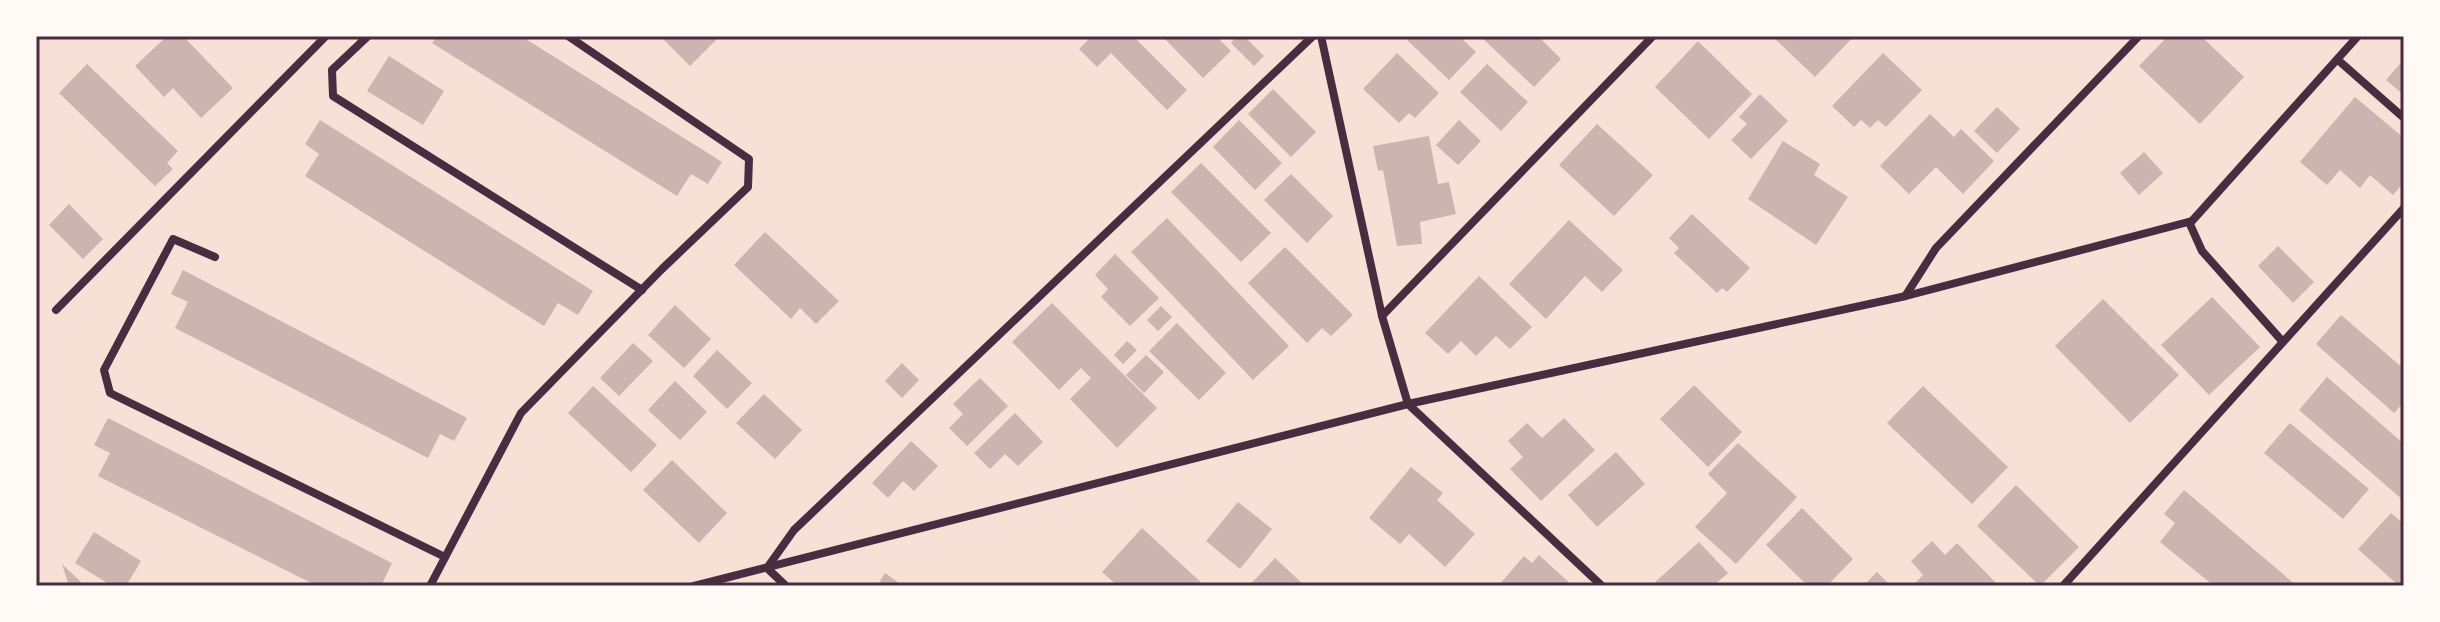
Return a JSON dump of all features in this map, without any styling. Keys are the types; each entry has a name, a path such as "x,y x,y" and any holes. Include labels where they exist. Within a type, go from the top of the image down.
{"street":[{"path":"56,310 326,36"},
{"path":"368,36 332,70 333,96 642,290"},
{"path":"430,586 521,413 748,187 749,159 568,36"},
{"path":"767,568 794,530 1313,36"},
{"path":"1321,36 1382,316 1408,404 1602,586"},
{"path":"1382,316 1653,36"},
{"path":"1906,296 1936,248 2139,36"},
{"path":"694,586 1408,404 1906,296 2189,222 2358,36"},
{"path":"2338,60 2404,118"},
{"path":"2063,586 2404,208"},
{"path":"2189,222 2202,251 2283,342"},
{"path":"215,257 173,239 104,370 110,393 445,557"},
{"path":"767,568 786,586"}],"building":[{"path":"167,36 183,36 233,88 201,118 173,88 164,97 135,66"},
{"path":"437,36 521,36 722,162 708,184 691,174 677,196 432,43"},
{"path":"660,36 720,36 690,66"},
{"path":"1092,36 1133,36 1187,90 1167,110 1111,53 1097,67 1079,49"},
{"path":"1162,36 1216,36 1231,51 1203,78"},
{"path":"1237,36 1244,36 1264,56 1254,66 1231,43"},
{"path":"1410,36 1459,36 1476,52 1449,80 1407,40"},
{"path":"1480,36 1538,36 1561,59 1534,87"},
{"path":"1772,36 1854,36 1815,77"},
{"path":"2168,36 2201,36 2244,77 2200,124 2139,66"},
{"path":"1698,41 1752,94 1709,139 1655,87"},
{"path":"1397,53 1439,93 1415,118 1409,113 1399,123 1363,89"},
{"path":"1883,53 1922,90 1886,127 1878,120 1870,128 1861,120 1854,127 1832,106"},
{"path":"389,56 444,91 423,125 367,91"},
{"path":"2404,59 2404,95 2386,80"},
{"path":"87,64 178,151 167,163 173,169 155,186 59,93"},
{"path":"1487,64 1528,102 1501,131 1460,92"},
{"path":"1273,89 1316,132 1291,157 1248,114"},
{"path":"1760,94 1788,121 1751,159 1731,140 1747,124 1739,117"},
{"path":"2355,97 2404,138 2404,182 2393,195 2370,175 2360,188 2340,170 2327,185 2300,162"},
{"path":"1997,107 2020,129 1997,153 1974,131"},
{"path":"1930,114 1954,137 1961,129 1994,161 1963,194 1936,167 1909,194 1880,166"},
{"path":"320,120 593,291 578,315 558,303 544,326 305,176 319,154 305,144"},
{"path":"1239,120 1282,163 1255,190 1213,147"},
{"path":"1459,120 1481,141 1458,165 1436,145"},
{"path":"1597,124 1653,175 1614,216 1559,165"},
{"path":"1429,136 1438,184 1449,182 1456,214 1420,222 1422,244 1397,246 1383,170 1378,171 1373,146"},
{"path":"1783,141 1820,164 1814,175 1848,197 1816,245 1748,199"},
{"path":"2144,152 2163,173 2139,195 2120,173"},
{"path":"1201,163 1271,233 1241,262 1171,192"},
{"path":"1291,174 1333,216 1307,243 1264,200"},
{"path":"69,204 103,239 83,259 49,225"},
{"path":"1692,214 1750,268 1727,292 1722,288 1717,293 1674,253 1679,248 1669,238"},
{"path":"1167,218 1289,346 1253,380 1131,252"},
{"path":"1569,220 1623,270 1602,292 1585,276 1546,319 1509,284"},
{"path":"765,232 839,301 816,324 800,308 791,319 734,265"},
{"path":"2278,246 2314,282 2293,303 2258,266"},
{"path":"1285,247 1353,315 1331,336 1322,328 1307,343 1248,283"},
{"path":"1115,254 1159,298 1130,326 1101,297 1108,289 1095,275"},
{"path":"183,270 467,418 454,441 440,434 428,458 175,328 188,302 171,294"},
{"path":"1479,276 1532,327 1510,349 1496,336 1476,356 1461,341 1448,354 1425,333"},
{"path":"2212,297 2260,347 2209,395 2161,345"},
{"path":"2103,299 2179,375 2130,423 2055,346"},
{"path":"1052,303 1157,408 1117,448 1070,399 1091,378 1081,368 1059,390 1012,342"},
{"path":"675,305 711,339 684,368 648,335"},
{"path":"1161,306 1172,317 1158,331 1147,320"},
{"path":"2341,315 2404,369 2404,402 2394,413 2316,344"},
{"path":"1177,323 1226,373 1199,400 1149,351"},
{"path":"1127,341 1137,350 1123,364 1114,355"},
{"path":"633,343 653,361 619,396 600,378"},
{"path":"717,350 752,383 727,409 693,376"},
{"path":"1146,355 1164,372 1144,393 1126,375"},
{"path":"902,363 919,380 902,398 885,381"},
{"path":"2327,377 2404,444 2404,501 2299,410"},
{"path":"980,378 1008,406 967,446 949,428 963,414 953,404"},
{"path":"675,381 707,412 680,440 648,410"},
{"path":"1694,385 1742,432 1708,467 1660,419"},
{"path":"593,386 657,445 631,472 568,413"},
{"path":"1923,386 2008,467 1972,504 1887,423"},
{"path":"764,394 802,430 775,459 736,423"},
{"path":"1015,413 1043,442 1018,466 1005,454 990,469 974,453"},
{"path":"108,418 392,563 381,586 363,582 361,586 317,586 98,476 110,453 94,445"},
{"path":"1564,418 1595,450 1541,501 1510,469 1523,457 1508,441 1527,423 1542,438"},
{"path":"2290,423 2369,489 2343,519 2264,453"},
{"path":"911,441 938,466 914,491 903,481 888,498 872,483"},
{"path":"1738,443 1797,497 1736,564 1695,527 1727,493 1708,474"},
{"path":"1616,452 1645,484 1597,527 1568,495"},
{"path":"672,460 727,513 699,543 643,490"},
{"path":"1411,467 1443,493 1437,500 1475,534 1445,567 1409,534 1400,544 1369,518"},
{"path":"2016,485 2079,547 2040,586 1977,526"},
{"path":"2184,490 2297,586 2214,586 2160,542 2175,523 2164,514"},
{"path":"1238,502 1272,529 1240,569 1206,541"},
{"path":"1802,508 1853,559 1827,586 1808,586 1766,545"},
{"path":"2391,513 2404,524 2404,586 2399,586 2358,549"},
{"path":"1142,528 1205,586 1118,586 1102,572"},
{"path":"94,532 141,561 126,586 112,586 75,563"},
{"path":"1932,541 1945,555 1957,543 1999,586 1920,586 1916,582 1923,575 1911,561"},
{"path":"1699,542 1728,573 1713,586 1651,586"},
{"path":"1539,555 1573,586 1498,586 1524,556 1532,563"},
{"path":"1275,558 1303,584 1249,586"},
{"path":"62,564 85,586 69,586"},
{"path":"1877,572 1891,586 1863,586"},
{"path":"885,573 903,586 877,586"}]}
